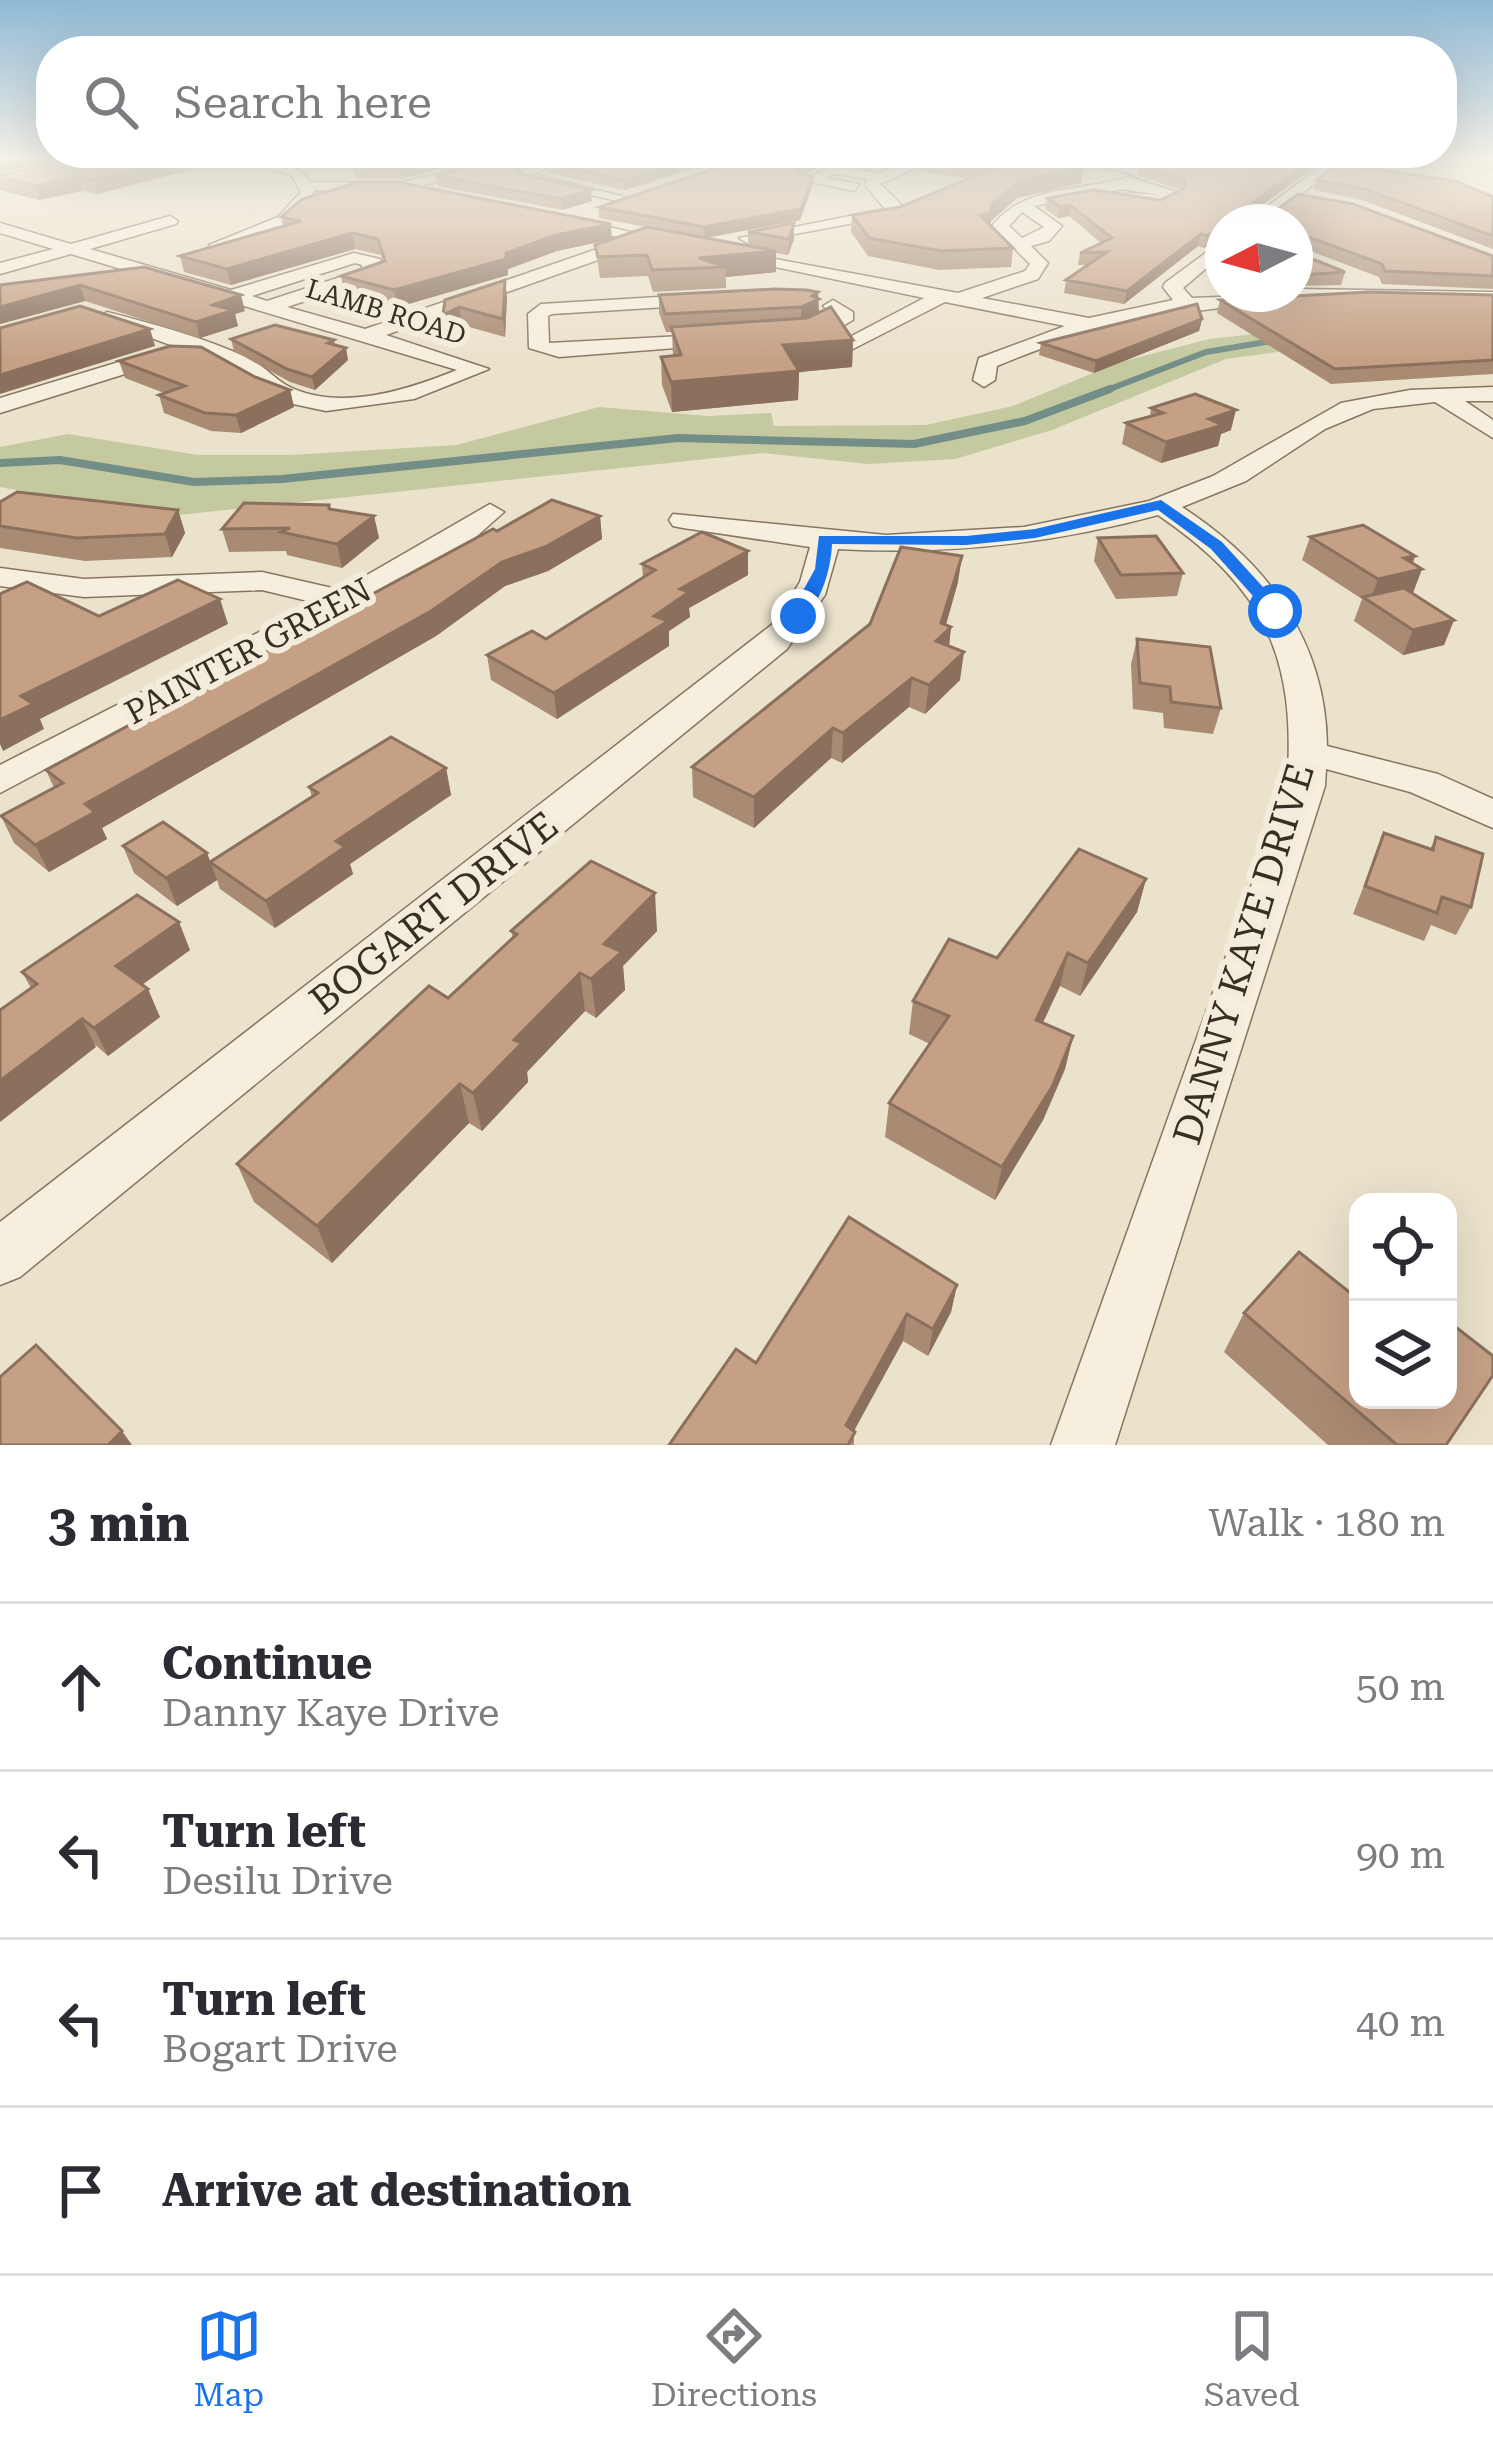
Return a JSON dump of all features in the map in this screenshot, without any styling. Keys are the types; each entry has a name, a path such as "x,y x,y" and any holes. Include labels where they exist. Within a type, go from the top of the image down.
{"street":[{"path":"36,238 87,226"},
{"path":"2,257 30,259 148,226"},
{"path":"201,254 268,226"},
{"path":"587,226 691,248"},
{"path":"824,226 713,248 1022,317 1083,323"},
{"path":"849,345 946,300 1032,275 1040,263 1000,226"},
{"path":"1018,245 1043,237 1054,226"},
{"name":"LAMB ROAD","path":"0,228 236,295 276,314 308,316 478,369 420,393 386,400 305,400 277,390 206,340"},
{"path":"368,334 645,238"},
{"path":"0,406 175,346 242,329 378,271 368,268 374,263 354,258 236,295"},
{"path":"1186,304 1172,287 1205,260"},
{"path":"142,268 170,261"},
{"path":"1337,272 1390,294"},
{"path":"761,338 820,331 846,316 812,295 848,280"},
{"path":"832,304 882,287"},
{"path":"984,380 987,363 1057,332 1186,304 1283,295 1493,298"},
{"path":"730,298 548,308 538,314 539,347 559,351 739,339"},
{"path":"86,311 175,346"},
{"path":"1022,317 1057,332"},
{"path":"683,520 875,542 1012,536 1161,505 1254,466 1334,414 1381,402 1493,394"},
{"path":"1442,395 1493,431"},
{"name":"DANNY KAYE DRIVE","path":"1084,1445 1306,786 1310,754 1305,676 1284,625 1252,580 1195,527 1161,505"},
{"name":"PAINTER GREEN","path":"0,781 458,538 490,512"},
{"name":"BOGART DRIVE","path":"0,1257 775,642 814,590 823,569 825,539"},
{"path":"0,577 84,588 262,581 345,600"},
{"path":"1310,754 1404,776 1493,815"}],"green space":[{"path":"1334,325 1308,348 1226,359 1052,430 955,459 868,464 763,453 160,517 0,487 0,447 68,434 198,455 291,455 456,445 599,407 709,416 771,413 774,426 926,425 1013,406 1120,362 1209,339"}],"building":[{"path":"282,226 599,226 556,235 506,253 506,259 394,290 341,276 385,261 378,239 352,233 227,269 180,256"},
{"path":"776,226 793,226 789,239 748,232"},
{"path":"860,226 991,226 1013,248 941,251 869,238"},
{"path":"1097,226 1205,226 1205,235 1127,291 1066,280 1107,252 1080,253 1112,238"},
{"path":"1313,226 1413,226 1493,256 1493,276 1385,271 1382,264 1313,239"},
{"path":"1467,226 1493,226 1493,236"},
{"path":"647,227 776,251 699,258 726,267 652,270 647,255 598,257 595,245"},
{"path":"1313,259 1345,272 1313,274"},
{"path":"144,267 241,295 213,305 234,310 196,322 80,285 0,307 0,285"},
{"path":"505,280 503,319 459,307 443,315 445,300"},
{"path":"775,289 818,292 812,296 819,299 801,307 665,314 659,295"},
{"path":"1313,295 1493,295 1493,360 1335,369 1240,312 1313,312"},
{"path":"1197,304 1202,319 1096,361 1041,343"},
{"path":"80,306 150,329 0,375 0,328"},
{"path":"831,307 853,340 783,345 799,371 671,382 661,357 681,355 671,327 807,318"},
{"path":"275,325 334,340 328,343 346,348 312,377 231,339"},
{"path":"170,346 201,347 290,390 236,415 205,413 159,395 185,386 119,361"},
{"path":"1195,394 1236,410 1209,419 1223,425 1166,442 1126,423 1163,413 1151,408"},
{"path":"17,492 178,510 165,534 76,538 0,526 0,502"},
{"path":"552,500 600,516 545,547 502,562 431,611 85,804 95,812 35,845 1,816 63,783 46,770"},
{"path":"244,503 329,505 329,509 374,516 337,544 281,532 290,528 222,529"},
{"path":"1363,525 1415,556 1404,558 1422,569 1378,579 1310,537"},
{"path":"702,532 748,551 680,589 689,592 654,616 668,621 554,693 487,655 532,631 546,639 655,570 642,564"},
{"path":"1156,536 1183,573 1121,575 1098,538"},
{"path":"901,547 962,556 941,623 951,627 936,641 964,652 929,685 912,678 843,733 833,728 754,797 692,767 870,624"},
{"path":"178,580 220,599 21,696 33,704 0,720 0,594 27,582 99,616"},
{"path":"1404,588 1454,620 1413,630 1363,597"},
{"path":"1137,639 1210,647 1221,708 1171,702 1170,687 1140,683"},
{"path":"391,737 446,768 336,841 345,847 266,901 210,862 318,793 309,787"},
{"path":"163,822 207,853 166,878 123,846"},
{"path":"1384,833 1433,850 1436,837 1483,854 1471,907 1442,897 1437,913 1365,886"},
{"path":"1079,849 1146,879 1088,963 1068,953 1036,1020 1073,1036 1052,1087 1002,1167 889,1103 949,1016 913,1001 949,939 997,958"},
{"path":"591,861 655,893 604,944 622,952 591,979 580,973 514,1040 522,1043 473,1093 460,1084 317,1226 237,1164 429,986 448,998 517,934 511,931"},
{"path":"137,895 179,922 116,966 148,989 94,1028 82,1019 0,1081 0,1010 37,984 22,972"},
{"path":"849,1217 957,1285 933,1329 907,1314 846,1425 855,1432 848,1445 669,1445 736,1349 756,1363"},
{"path":"1299,1252 1349,1292 1349,1404 1244,1313"},
{"path":"1457,1328 1493,1356 1493,1375 1446,1445 1397,1445 1355,1409 1457,1409"},
{"path":"36,1345 122,1431 108,1445 0,1445 0,1377"}],"waterway":[{"path":"1102,392 1206,352 1272,341"},
{"path":"0,463 60,460 194,482 282,479 678,438 914,444 1025,421 1110,389"}],"route":[{"path":"798,616 823,569 825,539 966,540 1074,526 1161,505 1217,545 1275,611"}]}
